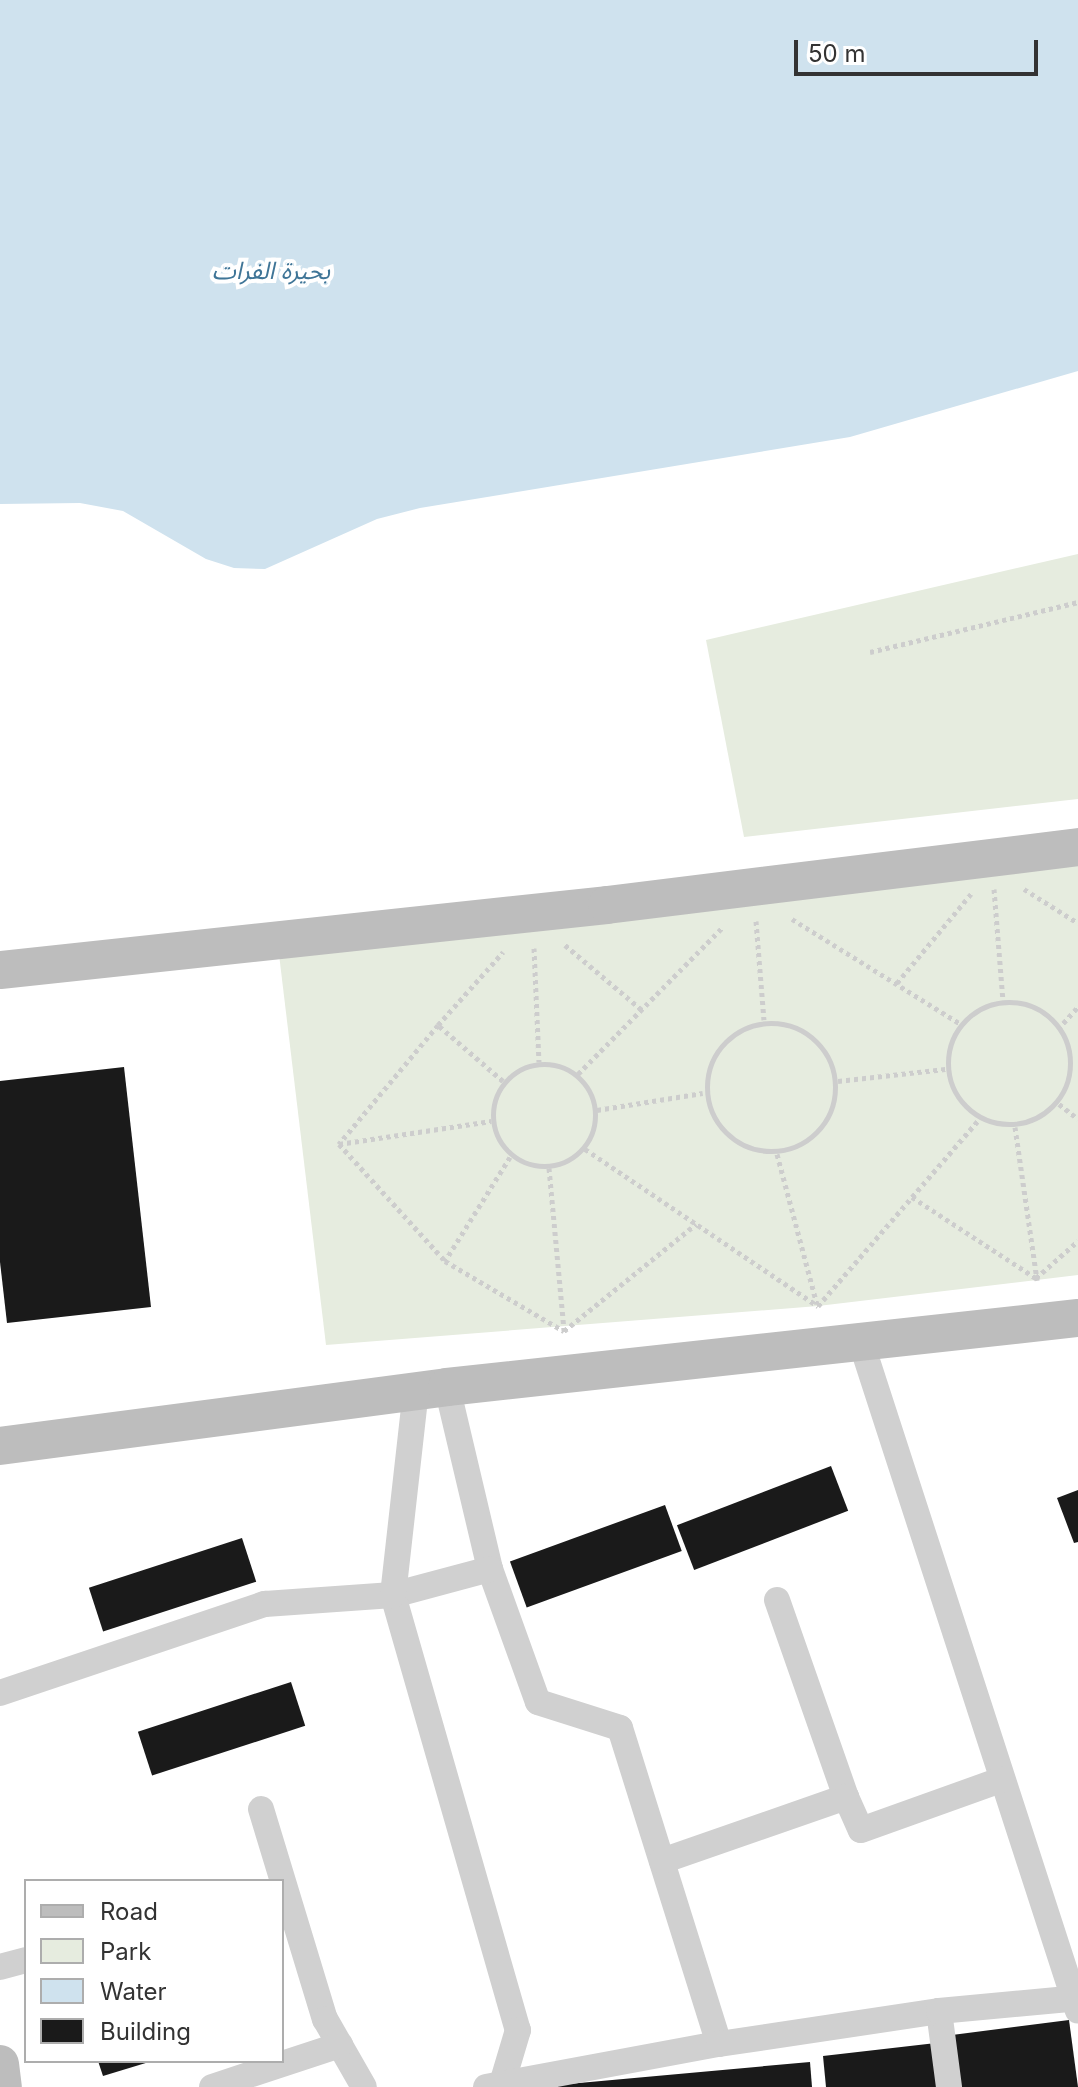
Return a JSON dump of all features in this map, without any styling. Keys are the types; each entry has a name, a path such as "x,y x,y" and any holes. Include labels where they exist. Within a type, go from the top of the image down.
{"main road":[{"path":"0,970 607,905 1078,847"},
{"path":"0,1446 432,1389 844,1341 1060,1320"},
{"path":"0,2064 3,2087"}],"street":[{"path":"496,2086 719,2044 939,2011 1075,2002 1001,1780 844,1341"},
{"path":"432,1389 490,1569 538,1702 620,1728 719,2044"},
{"path":"432,1389 393,1595 518,2030 496,2086"},
{"path":"0,1693 265,1604 393,1595 490,1569"},
{"path":"777,1600 846,1797 861,1830 1001,1780"},
{"path":"662,1861 846,1797"},
{"path":"261,1809 281,1879"},
{"path":"284,1888 325,2019 364,2087"},
{"path":"0,1967 24,1961"},
{"path":"939,2011 949,2087"},
{"path":"212,2087 340,2045"}],"path":[{"path":"870,652 1078,602"},
{"path":"993,883 1003,1000"},
{"path":"1017,884 1078,923"},
{"path":"897,983 973,892"},
{"path":"756,910 764,1020"},
{"path":"780,911 959,1023"},
{"path":"578,1074 734,916"},
{"path":"534,935 539,1062"},
{"path":"557,939 642,1010"},
{"path":"339,1144 512,942"},
{"path":"1003,1000 1050,1014 1075,1057 1059,1104 1015,1127 968,1113 945,1069 959,1023 1003,1000"},
{"path":"1058,1029 1078,1007"},
{"path":"764,1020 814,1035 838,1081 823,1130 777,1154 727,1139 703,1093 718,1044 764,1020"},
{"path":"438,1025 503,1081"},
{"path":"539,1062 578,1074 597,1110 585,1149 549,1168 510,1157 491,1121 503,1081 539,1062"},
{"path":"838,1081 945,1069"},
{"path":"597,1110 703,1093"},
{"path":"1059,1104 1078,1119"},
{"path":"818,1306 981,1117"},
{"path":"339,1144 491,1121"},
{"path":"1015,1127 1036,1278 1060,1320"},
{"path":"339,1144 445,1261 564,1331"},
{"path":"585,1149 818,1306 844,1341"},
{"path":"777,1154 818,1306"},
{"path":"445,1261 510,1157"},
{"path":"549,1168 568,1373"},
{"path":"912,1197 1036,1278"},
{"path":"564,1331 697,1224"},
{"path":"1036,1278 1078,1241"}],"green space":[{"path":"1078,554 1078,799 744,837 706,640"},
{"path":"1078,860 1078,1275 818,1306 326,1345 278,946"}],"water":[{"name":"بحيرة الفرات","path":"0,0 1078,0 1078,371 850,437 420,508 377,519 265,569 234,568 206,559 123,511 80,503 0,504"}],"building":[{"path":"124,1067 151,1307 7,1323 0,1262 0,1081"},
{"path":"831,1466 848,1511 694,1570 677,1525"},
{"path":"1078,1490 1078,1542 1074,1543 1057,1498"},
{"path":"665,1505 682,1551 527,1607 510,1561"},
{"path":"242,1538 256,1582 103,1632 89,1588"},
{"path":"291,1682 305,1726 152,1776 138,1732"},
{"path":"1069,2020 1078,2087 958,2087 952,2035"},
{"path":"936,2043 941,2087 826,2087 823,2056"},
{"path":"810,2062 812,2087 557,2085"},
{"path":"99,2063 146,2063 103,2076"}]}
